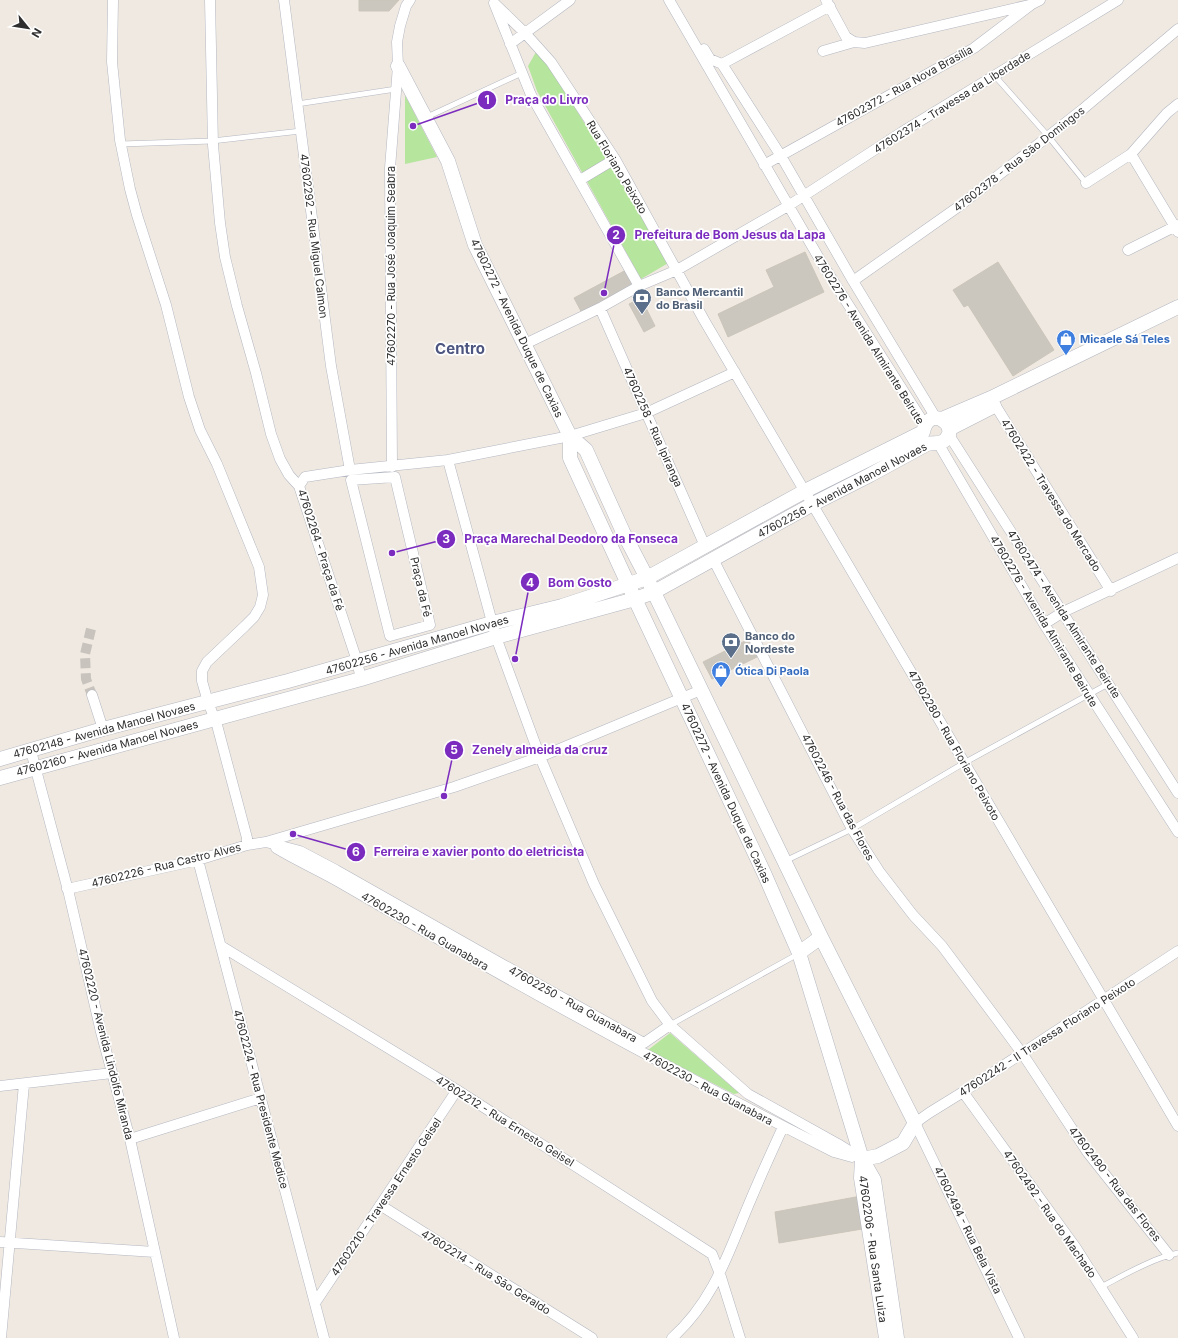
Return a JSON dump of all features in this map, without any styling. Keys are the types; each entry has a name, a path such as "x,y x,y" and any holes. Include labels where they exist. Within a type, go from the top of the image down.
{"street":[{"path":"113,0 112,62 121,144 130,189 166,305 189,397 200,430 216,464 258,567 263,595 260,608 254,617 207,662 202,671 202,681 213,718 213,726 247,845"},
{"path":"210,0 212,143 225,257 271,434 280,459 289,475 299,486"},
{"name":"47602292 - Rua Miguel Calmon","path":"284,0 331,366 350,470"},
{"name":"47602270 - Rua José Joaquim Seabra","path":"392,467 390,168 398,66 397,42 406,6 410,0"},
{"path":"510,44 559,4 570,0"},
{"name":"47602276 - Avenida Almirante Beirute","path":"669,0 707,61 764,165 823,265 937,430 1044,624 1178,832"},
{"path":"676,0 707,61 722,64 828,3 846,36 854,42"},
{"name":"47602374 - Travessa da Liberdade","path":"525,344 600,308 639,286 677,270 788,206 902,132 1118,0"},
{"name":"Rua Floriano Peixoto","path":"493,2 525,33 551,62 615,159 735,372 805,491"},
{"name":"Rua Floriano Peixoto","path":"493,2 531,95 639,286"},
{"path":"823,51 854,42 865,43 1036,2"},
{"name":"47602372 - Rua Nova Brasília","path":"764,165 974,48 1036,2"},
{"name":"47602378 - Rua São Domingos","path":"853,281 958,207 1083,109 1178,29"},
{"path":"722,64 805,196 937,430 1177,312"},
{"name":"47602272 - Avenida Duque de Caxias","path":"398,66 448,161 476,245 570,436 586,450 623,532 654,592 784,862 915,1123"},
{"path":"1086,182 1132,154 1167,113 1178,104"},
{"path":"1128,250 1177,228 1132,154"},
{"path":"580,180 615,159"},
{"name":"47602258 - Rua Ipiranga","path":"600,308 705,546"},
{"name":"47602264 - Praça da Fé","path":"361,679 357,661 299,486 305,477 350,470 392,467 448,460 570,436 646,413 735,372"},
{"name":"47602422 - Travessa do Mercado","path":"993,402 1111,591"},
{"name":"47602256 - Avenida Manoel Novaes","path":"208,702 288,681 492,623 562,606 647,578 805,491 937,430"},
{"name":"47602256 - Avenida Manoel Novaes","path":"213,718 361,679 496,637 635,600 654,592 813,504 870,475 937,430"},
{"name":"47602474 - Avenida Almirante Beirute","path":"937,430 1063,612 1178,793"},
{"name":"47602272 - Avenida Duque de Caxias","path":"570,436 570,458 635,600 764,873 799,953 862,1159"},
{"path":"448,460 496,637 540,757 594,884 652,1001 670,1025 748,1094 862,1159 874,1180 897,1338"},
{"path":"863,463 870,475"},
{"name":"Praça da Fé","path":"395,477 430,625 390,636 351,480 358,480 395,477"},
{"name":"47602280 - Rua Floriano Peixoto","path":"805,491 1178,1126"},
{"path":"1044,624 1063,612 1111,591 1178,558"},
{"name":"47602246 - Rua das Flores","path":"713,559 852,829 879,871 913,915 942,946 1023,1055"},
{"name":"47602226 - Rua Castro Alves","path":"67,889 198,860 247,845 266,842 454,787 540,757 681,697 701,690"},
{"path":"92,695 103,729"},
{"name":"47602148 - Avenida Manoel Novaes","path":"0,759 103,729 208,702"},
{"name":"47602160 - Avenida Manoel Novaes","path":"0,778 213,718"},
{"name":"47602220 - Avenida Lindolfo Miranda","path":"31,751 130,1139 174,1338"},
{"name":"47602230 - Rua Guanabara","path":"266,842 292,857 329,875 480,963 641,1047 783,1127 834,1152 862,1159"},
{"name":"47602224 - Rua Presidente Medice","path":"198,860 324,1338"},
{"path":"799,953 822,937"},
{"name":"47602212 - Rua Ernesto Geisel","path":"221,946 457,1090 712,1254 720,1274 740,1338"},
{"name":"47602242 - II Travessa Floriano Peixoto","path":"915,1123 929,1113 964,1094 1104,1002 1178,951"},
{"path":"1104,1002 1178,956"},
{"name":"47602250 - Rua Guanabara","path":"641,1047 670,1025"},
{"name":"47602490 - Rua das Flores","path":"1023,1055 1088,1153 1174,1254"},
{"path":"0,1086 112,1073"},
{"path":"1,1338 5,1242 24,1084"},
{"name":"47602210 - Travessa Ernesto Geisel","path":"315,1303 457,1090"},
{"name":"47602492 - Rua do Machado","path":"964,1094 1076,1248 1133,1338"},
{"path":"130,1139 261,1098"},
{"path":"862,1159 878,1156 903,1143 915,1123"},
{"name":"47602494 - Rua Bela Vista","path":"915,1123 1019,1338"},
{"path":"672,1338 699,1308 720,1274 783,1127"},
{"name":"47602206 - Rua Santa Luiza","path":"862,1159 862,1178 886,1338"},
{"name":"47602214 - Rua São Geraldo","path":"380,1205 592,1338"},
{"path":"5,1242 155,1252"}],"lane":[{"path":"426,118 522,73"},
{"path":"995,76 1086,182"},
{"path":"297,104 396,88"},
{"path":"121,144 212,143 301,131"},
{"path":"784,862 852,829 964,763 1108,684"},
{"path":"670,1025 799,953"},
{"path":"1101,1287 1134,1269 1174,1254"}],"green space":[{"path":"536,52 548,64 670,262 641,279 537,91 528,66"},
{"path":"405,95 437,157 405,164"},
{"path":"670,1033 739,1093 734,1094 648,1050"}],"building":[{"path":"359,0 399,0 389,11 359,11"},
{"path":"805,252 824,292 728,337 718,314 774,287 766,270"},
{"path":"998,262 1054,350 1013,376 968,305 964,307 953,290"},
{"path":"626,270 635,287 583,315 574,298"},
{"name":"Banco Mercantil do Brasil","path":"641,298 655,326 644,332 629,304"},
{"name":"Banco do Nordeste","path":"751,638 759,656 712,679 703,662"},
{"path":"861,1196 868,1228 779,1243 775,1212"}],"tunnel":[{"path":"91,629 85,654 86,679 92,695"}],"place":[{"name":"Praça do Livro","path":"413,126"},
{"name":"Prefeitura de Bom Jesus da Lapa","path":"604,293"},
{"name":"Banco Mercantil do Brasil","path":"642,315"},
{"name":"Micaele Sá Teles","path":"1066,356"},
{"name":"Praça Marechal Deodoro da Fonseca","path":"392,553"},
{"name":"Bom Gosto","path":"515,659"},
{"name":"Banco do Nordeste","path":"731,659"},
{"name":"Ótica Di Paola","path":"721,688"},
{"name":"Zenely almeida da cruz","path":"444,796"},
{"name":"Ferreira e xavier ponto do eletricista","path":"293,834"}],"district":[{"name":"Centro","path":"460,349"}]}
